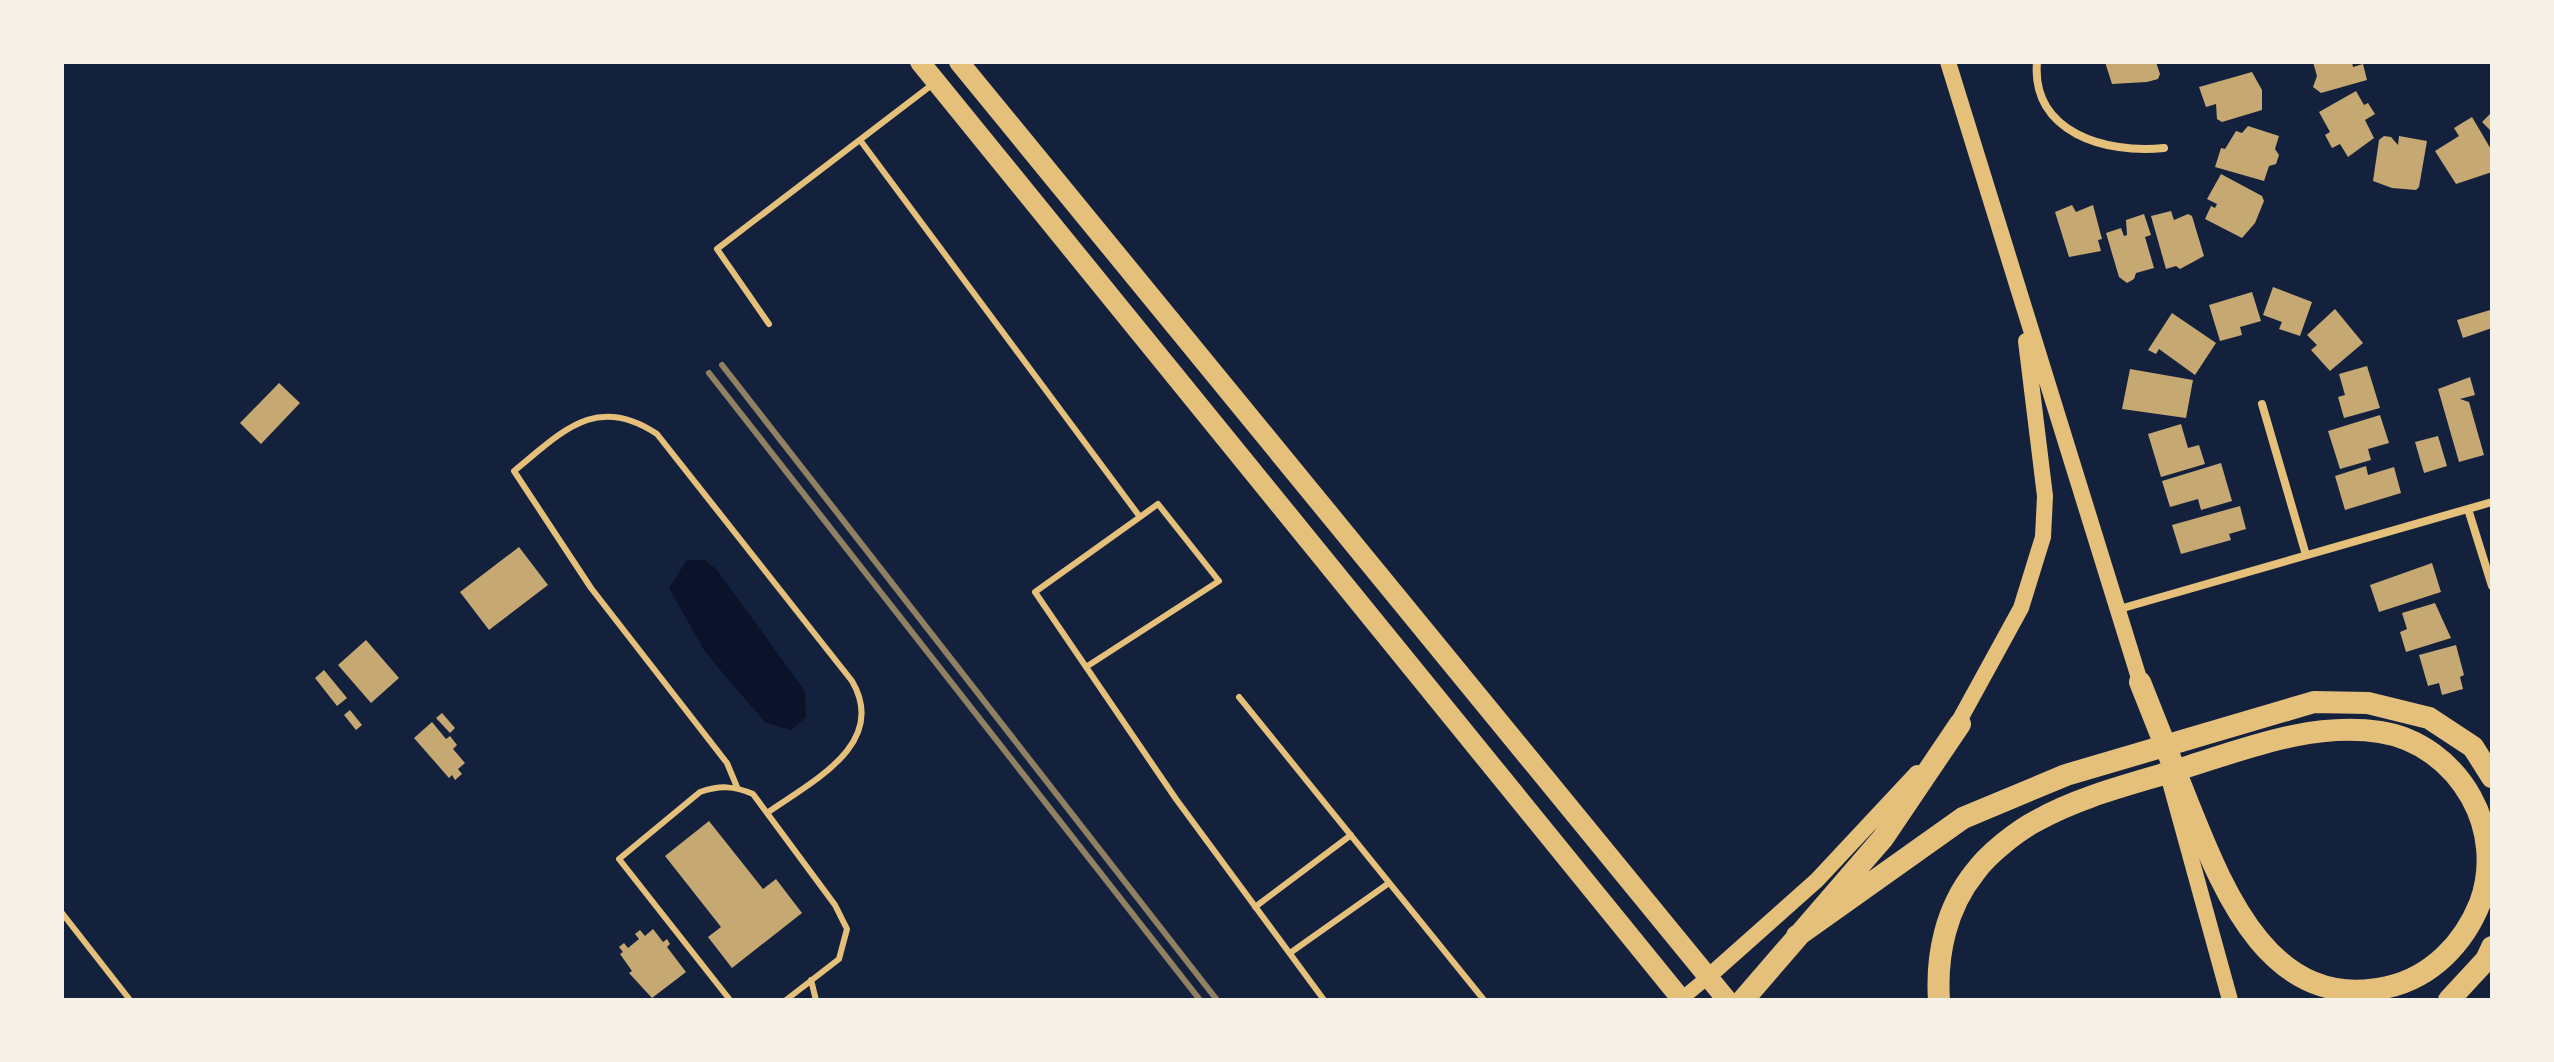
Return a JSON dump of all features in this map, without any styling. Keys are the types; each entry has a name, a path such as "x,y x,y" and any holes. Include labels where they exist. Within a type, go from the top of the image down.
{"highway":[{"path":"1939,1000 1937,966 1953,906 1976,869 2037,820 2100,794 2284,738 2333,730 2378,732 2422,746 2463,782 2476,806 2486,837 2488,863 2482,898 2467,933 2445,955 2402,984 2370,991 2340,990 2302,978 2274,958 2245,925 2192,833 2140,682"},
{"path":"1797,936 1963,818 2066,775 2314,702 2368,703 2429,718 2473,747 2492,777"},
{"path":"1743,1000 1883,838 1960,724"},
{"path":"2449,1000 2486,960 2492,947"}],"main road":[{"path":"920,62 1681,1000"},
{"path":"959,62 1727,1000"},
{"path":"1948,62 2115,610 2140,682"},
{"path":"1708,977 1857,841 1960,724 2021,608 2043,537 2045,496 2020,296"},
{"path":"2192,833 2230,1000"}],"street":[{"path":"2037,62 2042,101 2054,119 2074,135 2121,147 2164,148"},
{"path":"2262,404 2306,555"},
{"path":"2115,610 2492,502"},
{"path":"2468,509 2492,586"},
{"path":"1681,1000 1708,977"}],"lane":[{"path":"769,324 717,249 936,82"},
{"path":"860,140 1140,517"},
{"path":"737,787 727,763 591,588 514,471 566,429 598,416 609,416 633,418 657,434 863,700 861,721 851,749 767,813"},
{"path":"1086,667 1219,581 1158,504 1035,592 1086,667 1176,799 1324,1000"},
{"path":"1239,697 1484,1000"},
{"path":"730,1000 619,859 700,792 716,786 737,787 753,794 835,905 847,929 839,959 786,1000"},
{"path":"1255,907 1351,835"},
{"path":"1290,953 1389,883"},
{"path":"62,913 130,1000"},
{"path":"811,980 816,1000"}],"water":[{"path":"687,560 705,560 717,570 805,691 806,717 791,730 766,723 704,650 669,588"}],"building":[{"path":"2105,62 2156,62 2160,74 2158,79 2147,82 2112,84"},
{"path":"2313,62 2352,62 2353,67 2363,64 2367,80 2321,93 2313,87 2317,76"},
{"path":"2252,72 2262,90 2262,110 2222,122 2217,119 2216,104 2206,107 2199,87"},
{"path":"2356,91 2364,105 2368,103 2375,114 2365,120 2374,138 2348,157 2340,144 2332,148 2325,135 2330,132 2319,112"},
{"path":"2492,112 2492,132 2482,122"},
{"path":"2472,117 2492,151 2492,172 2456,184 2435,151 2459,136 2454,128"},
{"path":"2248,126 2279,136 2275,149 2279,155 2276,164 2269,166 2264,181 2215,167 2221,148 2225,149 2236,131 2242,133"},
{"path":"2384,136 2391,137 2398,145 2399,136 2427,141 2416,190 2392,188 2373,181 2379,140"},
{"path":"2221,174 2262,196 2264,201 2255,223 2242,238 2205,219 2211,206 2215,208 2217,204 2207,199"},
{"path":"2072,205 2076,212 2093,205 2102,239 2098,240 2101,251 2069,257 2055,212"},
{"path":"2171,211 2174,220 2188,214 2192,216 2204,256 2180,269 2176,266 2166,269 2151,216"},
{"path":"2144,214 2151,235 2145,237 2154,268 2136,273 2134,279 2127,283 2119,277 2106,233 2121,228 2124,236 2127,235 2126,220"},
{"path":"2273,287 2312,302 2300,336 2279,329 2282,322 2263,315"},
{"path":"2252,292 2261,321 2240,327 2242,335 2220,341 2209,305"},
{"path":"2335,309 2363,343 2330,371 2311,350 2317,345 2307,335"},
{"path":"2490,310 2492,328 2463,338 2457,320"},
{"path":"2172,313 2216,343 2195,375 2159,349 2156,354 2148,350"},
{"path":"2367,366 2380,408 2344,418 2338,397 2345,395 2339,374"},
{"path":"2130,369 2193,380 2186,418 2122,409"},
{"path":"2470,377 2475,395 2460,399 2469,402 2484,455 2459,462 2438,389"},
{"path":"279,383 300,403 261,444 240,423"},
{"path":"2380,415 2389,443 2368,449 2371,460 2340,469 2328,431"},
{"path":"2181,424 2188,448 2199,445 2205,464 2161,477 2148,434"},
{"path":"2438,436 2447,466 2424,473 2415,442"},
{"path":"2221,463 2232,501 2201,510 2198,499 2170,507 2162,481"},
{"path":"2366,466 2368,475 2394,467 2401,493 2345,510 2335,476"},
{"path":"2240,506 2246,529 2229,534 2231,540 2181,554 2172,525"},
{"path":"519,547 548,585 489,630 460,592"},
{"path":"2432,563 2441,592 2379,612 2370,585"},
{"path":"2435,603 2451,638 2406,652 2400,632 2407,629 2402,613"},
{"path":"366,640 399,678 371,703 338,665"},
{"path":"2456,645 2464,675 2460,677 2463,689 2442,695 2439,683 2428,686 2419,655"},
{"path":"324,670 347,698 337,706 315,678"},
{"path":"350,710 362,725 356,730 344,715"},
{"path":"442,713 455,728 450,733 436,718"},
{"path":"432,722 446,739 450,736 457,745 453,749 465,763 458,769 462,774 455,780 452,775 449,778 414,738"},
{"path":"709,821 763,889 776,879 802,913 732,968 708,937 721,927 665,856"},
{"path":"653,929 663,942 667,939 670,944 667,947 686,972 652,998 629,973 632,971 620,954 623,952 619,947 624,943 628,948 639,939 635,934 640,930 645,936"}],"railway":[{"path":"722,365 1217,1000"},
{"path":"709,373 1200,1000"}]}
